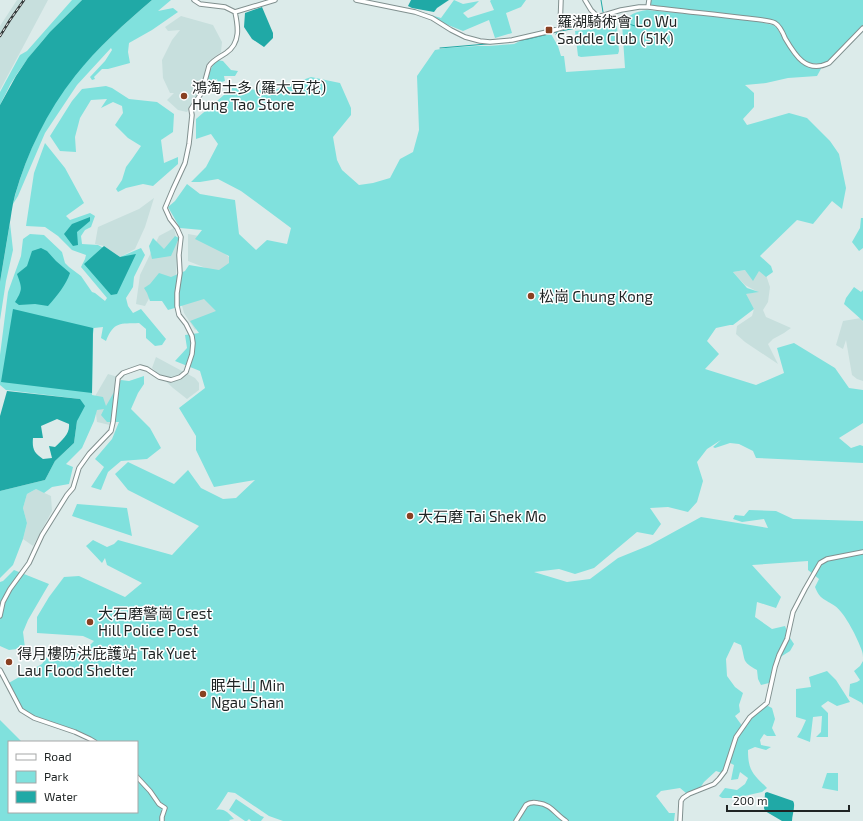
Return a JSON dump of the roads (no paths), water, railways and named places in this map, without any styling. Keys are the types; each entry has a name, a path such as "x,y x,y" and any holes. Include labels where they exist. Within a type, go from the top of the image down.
{"street":[{"path":"194,0 200,4 225,7 235,12 275,0"},
{"path":"356,0 415,12 432,18 465,37 486,42 512,40 560,28 620,10 648,7 732,16 775,23 781,30 795,55 806,64 822,67 829,64 863,28"},
{"path":"560,28 561,0"},
{"path":"586,0 591,10 598,17"},
{"path":"648,7 649,0"},
{"path":"0,616 3,602 10,589 29,563 42,535 73,488 79,468 89,454 111,431 118,378 123,373 140,368 147,369 159,377 171,380 180,377 186,372 192,354 193,343 192,336 186,324 179,315 177,306 181,237 165,208 186,163 192,115 191,109 202,92 208,66 229,51 234,45 238,27 235,12"},
{"path":"680,821 681,801 696,791 714,784 719,779 725,771 736,737 750,717 767,703 779,655 787,639 794,612 820,563 827,559 863,552"},
{"path":"0,670 21,710 34,718 75,732 93,741"},
{"path":"138,778 159,804 165,808 162,821"},
{"path":"516,821 526,805 533,802 550,806 566,821"}],"water":[{"path":"82,0 152,0 112,36 75,76 47,118 32,148 15,195 0,282 0,105 28,58 50,32"},
{"path":"411,0 449,0 437,8 434,12 408,6"},
{"path":"262,7 273,33 273,38 264,47 252,39 244,27 245,13"},
{"path":"90,217 90,221 77,232 78,245 73,246 64,234 72,224"},
{"path":"104,246 120,257 136,254 117,294 111,295 84,264"},
{"path":"41,248 47,251 70,273 61,290 48,306 35,304 19,305 15,302 21,288 17,274 27,266 32,251"},
{"path":"13,309 93,328 92,393 1,382"},
{"path":"7,391 80,399 85,406 77,421 74,443 55,461 45,480 0,491 0,416","holes":["57,419 69,424 67,434 63,439 55,447 49,446 52,458 43,459 38,455 33,448 33,438 43,438 41,426"]},
{"path":"767,792 793,801 794,808 792,821 782,821 765,811 765,793"}],"waterway":[{"path":"601,0 603,12"},
{"path":"556,34 561,31 617,20 635,26"},
{"path":"515,41 561,31"},
{"path":"440,48 510,42"}],"railway":[{"path":"0,36 24,0"}],"place":[{"name":"羅湖騎術會 Lo Wu Saddle Club (51K)","path":"549,30"},
{"name":"鴻淘士多 (羅太豆花) Hung Tao Store","path":"184,96"},
{"name":"松崗 Chung Kong","path":"531,296"},
{"name":"大石磨 Tai Shek Mo","path":"410,516"},
{"name":"大石磨警崗 Crest Hill Police Post","path":"90,622"},
{"name":"得月樓防洪庇護站 Tak Yuet Lau Flood Shelter","path":"9,662"},
{"name":"眠牛山 Min Ngau Shan","path":"203,694"}]}
